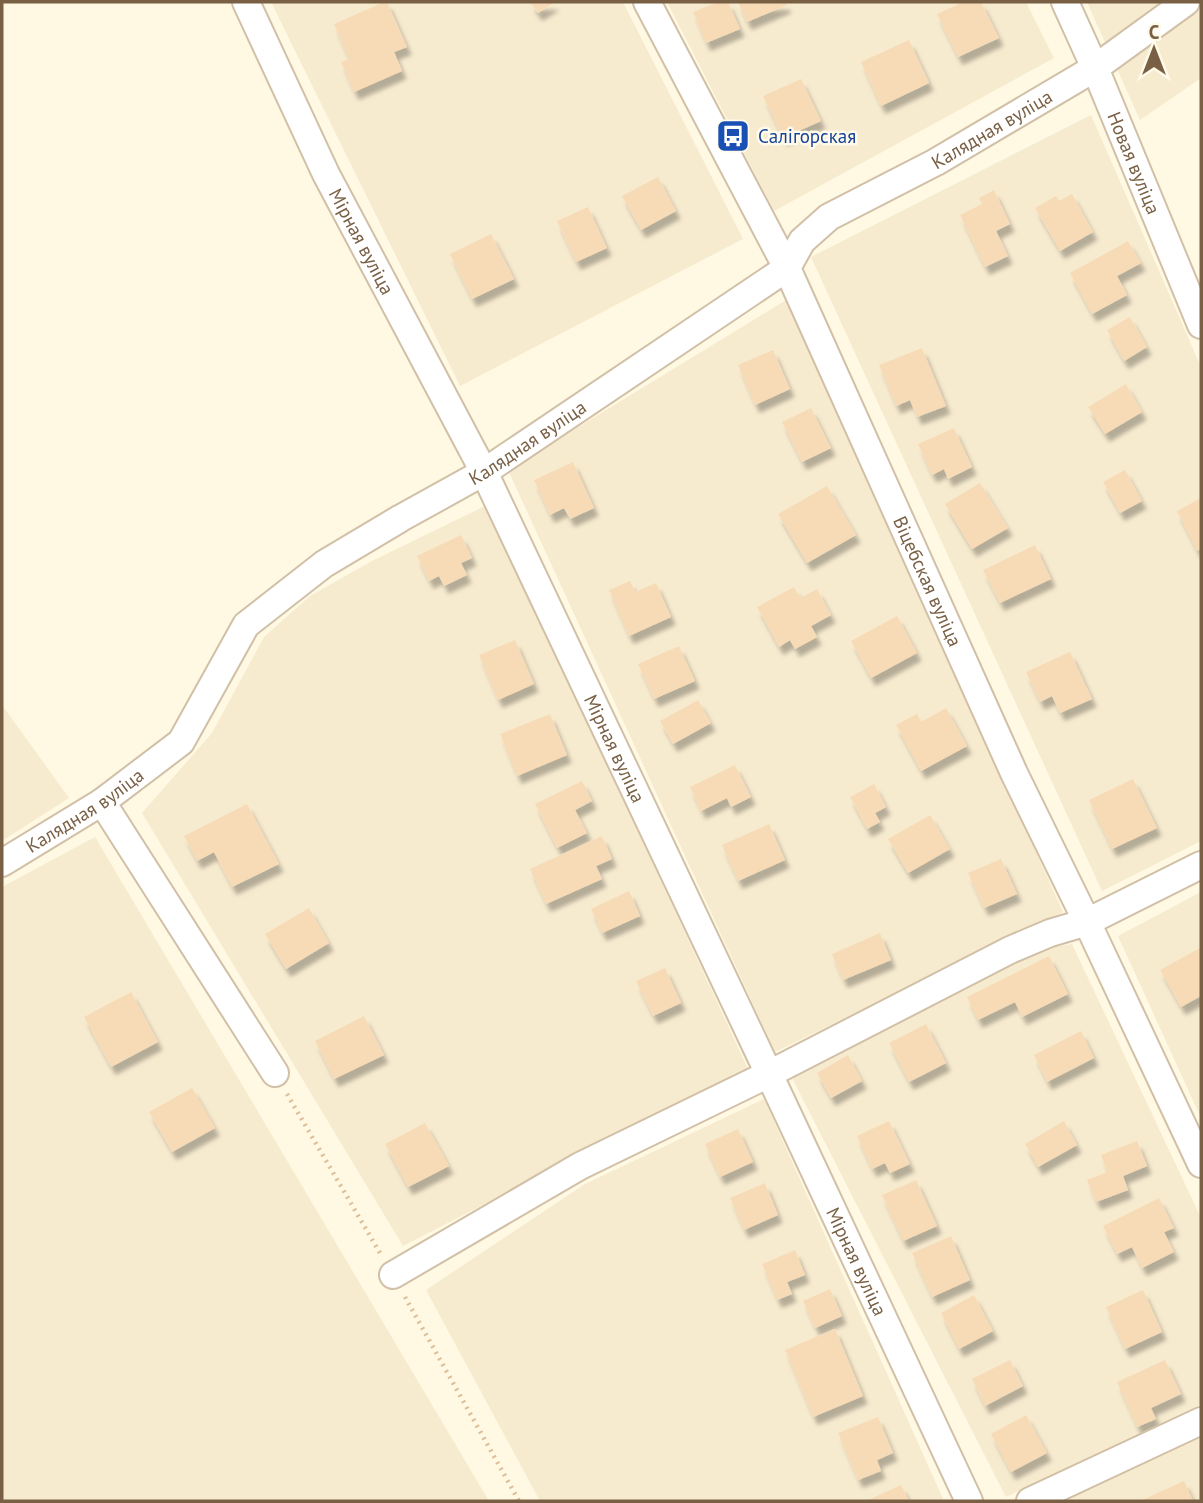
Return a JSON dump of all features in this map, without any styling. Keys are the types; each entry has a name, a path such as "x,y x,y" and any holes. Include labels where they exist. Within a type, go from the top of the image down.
{"street":[{"name":"Мірная вуліца","path":"246,2 326,174 484,472 969,1501"},
{"name":"Віцебская вуліца","path":"648,2 788,268 1014,773 1201,1164"},
{"name":"Новая вуліца","path":"1065,2 1201,325"},
{"name":"Калядная вуліца","path":"2,863 102,802 181,742 246,625 324,564 401,517 484,472 788,268 802,241 829,217 936,162 1095,68 1186,2"},
{"path":"102,802 275,1073"},
{"path":"393,1275 580,1166 769,1074 1010,950 1087,922 1201,865"},
{"path":"1030,1501 1201,1421"}],"shaded area":[{"path":"271,2 623,2 743,239 460,386"},
{"path":"667,2 1026,2 1054,58 774,211"},
{"path":"1087,2 1201,2 1201,78 1140,120"},
{"path":"1091,115 1201,367 1201,841 1102,891 811,257"},
{"path":"786,300 1063,912 775,1052 508,470"},
{"path":"487,505 748,1069 403,1246 142,813 212,733 264,637 310,596 372,561"},
{"path":"2,705 69,798 2,841"},
{"path":"95,837 489,1501 2,1501 2,887"},
{"path":"1201,892 1201,1118 1118,936"},
{"path":"1072,944 1201,1218 1201,1404 1006,1497 791,1076 970,982 1043,949"},
{"path":"764,1099 944,1501 540,1501 426,1290 585,1184"},
{"path":"1201,1436 1201,1501 1057,1501"}],"building":[{"path":"387,2 407,47 394,52 402,71 354,92 341,62 349,59 334,24"},
{"path":"530,2 555,2 538,13"},
{"path":"718,2 728,2 740,29 706,43 693,12"},
{"path":"738,2 785,2 787,5 747,22"},
{"path":"963,2 981,2 999,38 958,57 937,14"},
{"path":"909,40 929,83 881,106 861,62"},
{"path":"801,79 821,121 783,138 763,96"},
{"path":"658,177 676,211 641,230 622,196"},
{"path":"994,190 1010,224 996,231 1008,256 985,267 960,215 982,204 979,198"},
{"path":"1072,194 1093,232 1060,251 1035,208 1056,196 1059,201"},
{"path":"588,207 607,248 576,262 557,221"},
{"path":"491,234 514,279 472,299 450,254"},
{"path":"1128,241 1141,263 1117,276 1127,295 1092,314 1070,273"},
{"path":"1130,317 1147,347 1124,361 1107,330"},
{"path":"922,348 946,406 917,417 910,400 896,406 879,365"},
{"path":"773,350 790,389 755,405 738,365"},
{"path":"1126,384 1142,412 1105,434 1088,407"},
{"path":"811,408 831,448 802,462 782,422"},
{"path":"954,428 972,467 948,479 944,469 932,475 918,444"},
{"path":"573,462 594,508 570,519 564,508 550,515 534,480"},
{"path":"1125,470 1142,501 1120,513 1103,482"},
{"path":"980,483 1008,528 972,549 945,504"},
{"path":"827,486 856,535 807,563 778,514"},
{"path":"1201,498 1201,549 1197,551 1177,511"},
{"path":"461,535 472,558 461,563 467,575 444,586 439,576 429,581 417,556"},
{"path":"1035,545 1051,579 1000,603 983,570"},
{"path":"630,581 635,592 656,583 671,617 629,636 609,590"},
{"path":"794,587 800,598 817,589 831,615 811,626 817,637 795,649 790,640 779,647 757,607"},
{"path":"897,616 917,653 871,678 851,641"},
{"path":"515,640 534,684 498,700 479,655"},
{"path":"679,646 695,681 654,699 638,664"},
{"path":"1070,652 1092,699 1060,713 1052,696 1040,702 1026,672"},
{"path":"698,700 711,723 673,744 660,721"},
{"path":"946,708 967,746 921,771 896,725 917,714 921,722"},
{"path":"550,714 567,755 517,776 500,734"},
{"path":"735,765 751,797 731,807 727,798 701,811 690,787"},
{"path":"1133,779 1157,828 1112,849 1089,800"},
{"path":"582,781 592,801 575,810 587,833 557,848 535,804"},
{"path":"874,784 886,807 875,813 880,822 867,829 850,797"},
{"path":"247,804 279,864 232,887 214,852 197,861 184,836"},
{"path":"930,815 950,849 908,873 888,839"},
{"path":"769,824 785,860 738,881 722,845"},
{"path":"602,836 612,859 596,866 602,879 546,904 530,869"},
{"path":"1001,859 1017,894 984,908 968,873"},
{"path":"629,891 640,916 602,933 591,909"},
{"path":"309,908 329,943 286,969 265,934"},
{"path":"880,933 891,960 843,980 832,954"},
{"path":"1200,948 1201,996 1181,1007 1160,970"},
{"path":"1049,956 1068,994 1022,1017 1015,1002 978,1020 967,997"},
{"path":"665,968 681,1003 653,1016 636,981"},
{"path":"131,992 158,1042 111,1067 84,1017"},
{"path":"364,1016 384,1055 334,1079 315,1041"},
{"path":"926,1024 946,1063 909,1082 889,1043"},
{"path":"1081,1031 1094,1058 1047,1082 1034,1055"},
{"path":"848,1055 862,1081 831,1098 817,1073"},
{"path":"192,1088 215,1128 172,1152 149,1112"},
{"path":"889,1121 910,1164 890,1173 885,1163 872,1169 857,1136"},
{"path":"1064,1121 1077,1145 1038,1167 1025,1144"},
{"path":"425,1123 449,1166 408,1187 385,1144"},
{"path":"738,1129 753,1162 720,1177 705,1144"},
{"path":"1137,1141 1147,1166 1123,1176 1128,1190 1096,1202 1087,1180 1107,1172 1101,1155"},
{"path":"916,1180 937,1226 903,1241 882,1195"},
{"path":"765,1183 778,1215 744,1230 730,1198"},
{"path":"1159,1198 1174,1228 1164,1232 1174,1252 1142,1268 1132,1247 1117,1254 1103,1226"},
{"path":"951,1236 970,1280 932,1297 912,1253"},
{"path":"795,1250 805,1275 787,1282 792,1294 777,1300 762,1264"},
{"path":"830,1289 842,1316 815,1328 803,1301"},
{"path":"1143,1290 1162,1332 1125,1349 1106,1307"},
{"path":"974,1295 993,1331 959,1349 941,1313"},
{"path":"835,1329 863,1396 813,1417 785,1350"},
{"path":"1010,1360 1023,1386 985,1406 972,1379"},
{"path":"1165,1360 1181,1394 1151,1408 1156,1419 1137,1427 1117,1382"},
{"path":"1026,1415 1047,1453 1011,1472 991,1434"},
{"path":"878,1417 893,1453 877,1460 881,1471 858,1480 838,1433"},
{"path":"1184,1481 1193,1501 1140,1501"},
{"path":"901,1485 909,1501 866,1501"}],"place":[{"name":"Салігорская","path":"733,136"}]}
